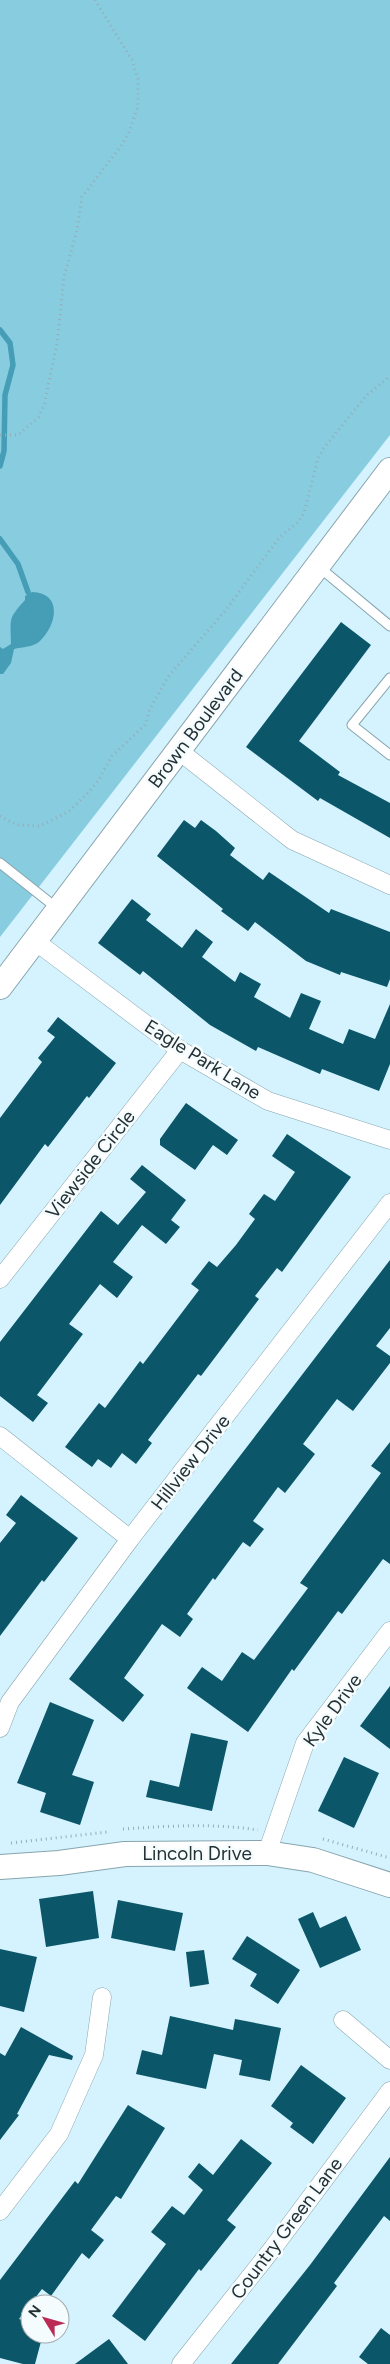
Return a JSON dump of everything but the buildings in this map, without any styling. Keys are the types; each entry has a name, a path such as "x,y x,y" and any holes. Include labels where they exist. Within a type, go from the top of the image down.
{"street":[{"name":"Brown Boulevard","path":"0,986 390,470"},
{"path":"178,750 292,840 390,885"},
{"name":"Eagle Park Lane","path":"35,941 180,1050 268,1101 390,1140"},
{"name":"Viewside Circle","path":"0,1279 180,1050"},
{"name":"Hillview Drive","path":"0,1728 10,1702 130,1539 390,1203"},
{"path":"0,1436 130,1539"},
{"name":"Kyle Drive","path":"268,1853 305,1744 390,1631"},
{"name":"Lincoln Drive","path":"0,1867 59,1863 125,1854 268,1853 313,1860 390,1885"},
{"path":"0,2211 59,2134 94,2055 102,1997"},
{"path":"343,2020 390,2060"},
{"name":"Country Green Lane","path":"181,2364 273,2248 390,2091"}],"lane":[{"path":"318,566 390,626"},
{"path":"390,678 352,725 390,754"},
{"path":"0,863 58,909"}],"path":[{"path":"0,435 18,435 30,427 39,417 44,405 57,344 64,277 77,230 79,206 82,197 129,132 138,106 138,79 132,60 96,0"},
{"path":"0,816 17,825 40,826 68,812 86,795 98,781 112,756 145,725 150,710 168,677 225,611 273,546 304,514 318,458 366,396 390,376"},
{"path":"123,1830 176,1825 229,1825 259,1830"},
{"path":"10,1843 107,1832"},
{"path":"320,1839 390,1858"}],"shaded area":[{"path":"0,0 390,0 390,435 0,937"},
{"path":"32,592 49,598 53,604 53,619 50,627 37,643 14,649 11,663 3,674 0,674 0,647 3,649 11,644 11,620 25,600 25,596"}],"waterway":[{"path":"0,330 10,343 13,365 5,395 4,451 0,466"},
{"path":"0,539 18,564 28,592"}]}
